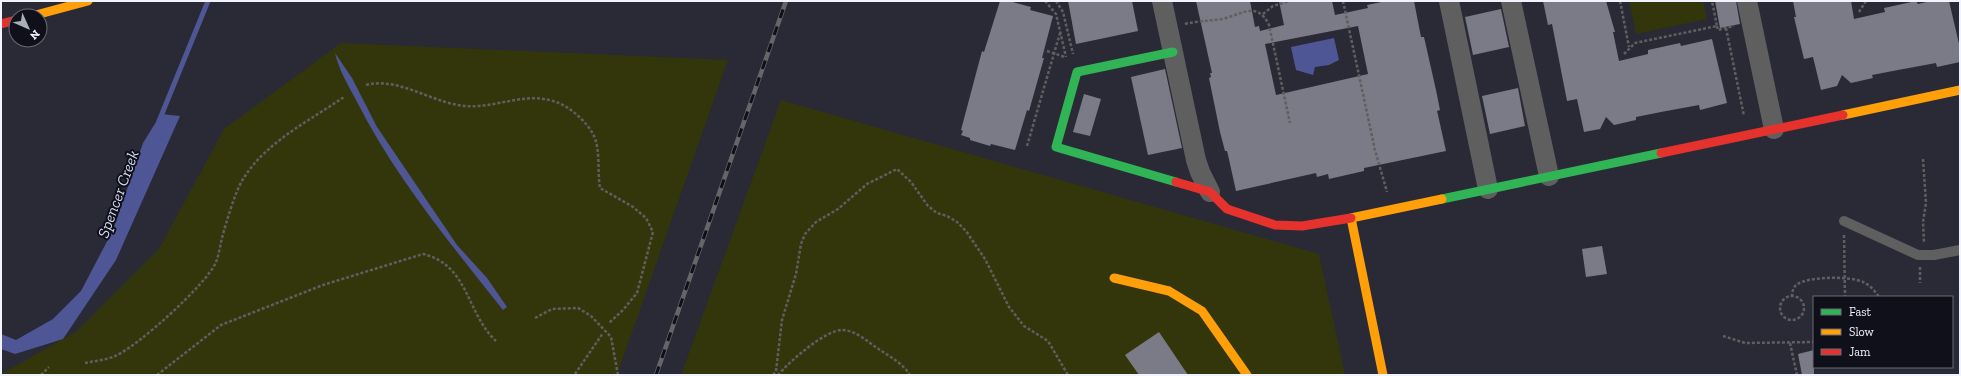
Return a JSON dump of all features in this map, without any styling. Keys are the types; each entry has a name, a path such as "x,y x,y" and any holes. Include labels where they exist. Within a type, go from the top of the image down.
{"main road":[{"path":"48,12 88,1"},
{"path":"1173,52 1078,72 1056,146 1210,192 1227,209 1275,226 1307,226 1351,218 1960,90"},
{"path":"1351,218 1383,375"},
{"path":"1114,278 1169,291 1202,311 1247,375"}],"street":[{"path":"1162,1 1196,160 1210,192"},
{"path":"1449,1 1488,189"},
{"path":"1511,1 1549,176"},
{"path":"1747,1 1774,129"}],"lane":[{"path":"1844,221 1906,251 1921,256 1934,256 1960,250"}],"path":[{"path":"1045,1 1056,14 1066,57"},
{"path":"1056,1 1063,12 1078,72"},
{"path":"1262,14 1273,6 1290,1"},
{"path":"1343,1 1375,150 1393,209"},
{"path":"1620,1 1629,47"},
{"path":"1624,54 1629,47 1635,43 1717,26 1712,1"},
{"path":"1859,12 1866,1"},
{"path":"1168,28 1204,20 1224,19 1246,11 1256,10 1262,14 1269,25 1290,123"},
{"path":"1726,28 1748,134"},
{"path":"1028,146 1060,33"},
{"path":"1047,51 1074,59"},
{"path":"366,85 376,83 403,88 457,105 473,107 528,98 550,99 575,112 593,134 596,147 597,174 600,188 632,207 646,218 653,232 637,293 623,310 609,323"},
{"path":"85,363 114,356 129,348 187,298 216,262 222,236 243,179 259,158 284,137 344,97"},
{"path":"1920,283 1921,256 1924,245 1923,222 1926,202 1923,159"},
{"path":"773,375 776,371 782,320 796,274 801,244 805,234 816,222 838,209 867,184 897,169 911,182 928,206 937,213 947,216 957,222 966,231 985,259 1009,307 1024,326 1048,342 1068,375"},
{"path":"1844,221 1845,296"},
{"path":"157,375 221,325 323,285 423,254 435,257 449,267 463,284 488,333 496,341"},
{"path":"1792,297 1795,286 1808,280 1845,279 1864,282 1878,296"},
{"path":"1792,297 1799,299 1803,308 1801,316 1791,320 1783,316 1780,308 1783,300 1792,297"},
{"path":"535,318 552,309 578,308 590,316 611,337 618,375"},
{"path":"778,375 830,332 842,330 854,333 874,346 906,368 910,375"},
{"path":"575,374 602,333"},
{"path":"1723,336 1745,343 1813,342"},
{"path":"1790,343 1797,375"},
{"path":"41,375 49,367"}],"green space":[{"path":"1629,1 1703,1 1707,19 1636,34"},
{"path":"341,43 728,60 617,375 1,375 1,372 3,373 77,331 159,249 224,129"},
{"path":"781,100 1319,254 1345,375 681,375"}],"water":[{"path":"1334,38 1339,60 1329,65 1315,67 1313,75 1296,70 1291,47"},
{"path":"335,53 352,78 377,127 457,245 487,278 507,307 503,310 424,209 388,156 347,83"},
{"path":"161,114 180,116 116,260 63,339 15,354 1,349 1,334 16,340 53,319 81,291 113,230 143,143"}],"building":[{"path":"1000,1 1009,1 1031,7 1030,10 1053,16 1042,58 1044,58 1029,111 1027,110 1015,150 991,144 990,146 970,140 970,138 961,135 963,131 961,130 982,51 984,52"},
{"path":"1068,1 1132,1 1138,31 1076,44"},
{"path":"1196,1 1250,1 1255,27 1259,26 1260,31 1284,25 1279,1 1332,1 1335,15 1368,8 1367,5 1386,1 1414,1 1421,37 1424,37 1436,90 1440,110 1437,111 1446,151 1364,168 1364,171 1329,179 1328,174 1317,177 1316,173 1236,191 1227,151 1225,151 1220,132 1209,78 1211,77 1210,73 1212,73","holes":["1358,26 1368,74 1276,95 1265,44"]},
{"path":"1543,1 1606,1 1615,32 1613,32 1619,61 1648,54 1648,50 1680,43 1681,46 1712,39 1727,103 1700,110 1699,105 1661,112 1636,117 1636,120 1614,125 1606,117 1600,129 1584,132 1577,99 1567,101 1552,24 1548,25"},
{"path":"1715,1 1736,1 1740,24 1720,28"},
{"path":"1793,1 1851,1 1854,19 1885,12 1884,8 1916,1 1918,4 1931,1 1949,1 1960,48 1960,62 1937,67 1936,63 1872,75 1873,78 1851,83 1842,75 1837,86 1821,90 1813,57 1804,59 1794,17 1796,17"},
{"path":"1501,9 1509,47 1473,55 1465,17"},
{"path":"1165,69 1182,148 1148,155 1131,77"},
{"path":"1518,88 1525,126 1490,134 1482,96"},
{"path":"1084,94 1101,99 1090,136 1073,132"},
{"path":"1602,246 1607,274 1586,277 1582,249"},
{"path":"1159,332 1188,375 1139,375 1125,355"},
{"path":"1813,350 1814,375 1802,375 1798,354"}],"waterway":[{"name":"Spencer Creek","path":"159,121 208,1"}],"railway":[{"path":"656,375 786,1"}],"traffic: fast":[{"path":"1173,52 1077,72 1056,147 1176,182"},
{"path":"1442,199 1661,153"}],"traffic: slow":[{"path":"48,12 88,1"},
{"path":"1843,115 1960,90"},
{"path":"1383,375 1351,218 1442,199"},
{"path":"1114,278 1169,291 1202,311 1247,375"}],"traffic: jam":[{"path":"1,24 8,22"},
{"path":"1661,153 1843,115"},
{"path":"1176,182 1210,192 1227,209 1275,225 1302,226 1351,218"}]}
